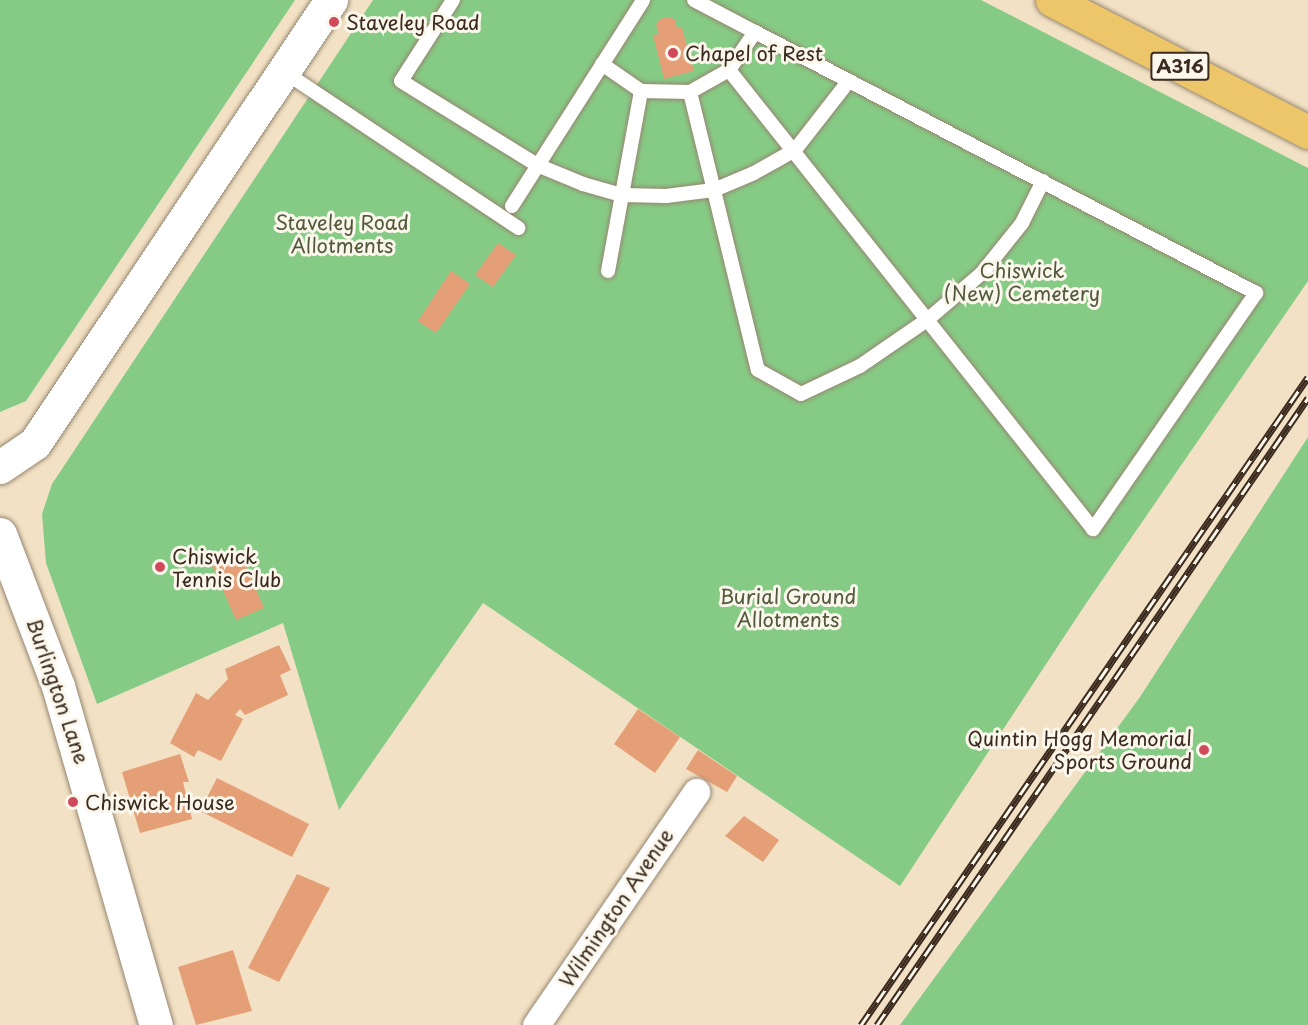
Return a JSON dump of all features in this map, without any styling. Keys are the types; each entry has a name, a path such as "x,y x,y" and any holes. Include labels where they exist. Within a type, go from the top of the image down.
{"highway":[{"name":"A316","path":"1052,0 1308,132"}],"street":[{"path":"0,467 35,442 331,0"},
{"name":"Burlington Lane","path":"3,550 58,686 89,784 156,1025"},
{"name":"Wilmington Avenue","path":"537,1025 696,792"}],"lane":[{"path":"453,0 401,81 537,165 583,184 622,195 666,196 714,190 795,150 848,82"},
{"path":"512,206 644,0"},
{"path":"694,0 1256,293 1093,530 795,150 729,70"},
{"path":"602,64 641,91 690,92 729,70 755,32"},
{"path":"283,71 518,228"},
{"path":"608,271 641,91"},
{"path":"690,92 758,370 801,394 860,366 927,320 982,273 1022,223 1043,182"}],"green space":[{"path":"0,0 295,0 26,401 0,412"},
{"path":"373,0 981,0 1308,168 1308,281 1085,605 900,886 483,603 339,810 283,623 97,704 46,563 42,514 52,484"},
{"name":"Quintin Hogg Memorial Sports Ground","path":"1308,437 1308,1025 900,1025 1140,697"}],"building":[{"name":"Chapel of Rest","path":"670,17 675,20 677,28 682,28 694,71 664,79 653,35 659,34 656,24 660,19"},
{"path":"498,243 516,255 493,287 475,275"},
{"path":"451,271 470,284 436,333 418,321"},
{"path":"240,551 264,608 236,620 211,563"},
{"path":"279,645 291,670 280,675 288,695 245,715 240,709 235,715 243,719 221,761 198,750 194,757 170,743 196,693 208,700 228,679 225,669"},
{"path":"638,709 680,737 655,773 614,744"},
{"path":"698,750 737,776 727,792 686,769"},
{"path":"180,754 189,782 183,782 192,819 140,833 122,772"},
{"path":"217,778 309,824 292,857 200,811"},
{"path":"744,816 779,840 763,862 725,836"},
{"path":"297,874 330,888 279,982 248,968"},
{"path":"233,950 252,1011 196,1025 178,967"}],"railway":[{"path":"861,1025 1308,377"},
{"path":"877,1025 1308,398"}],"place":[{"name":"Staveley Road","path":"334,22"},
{"name":"Chapel of Rest","path":"673,53"},
{"name":"Chiswick Tennis Club","path":"160,567"},
{"name":"Quintin Hogg Memorial Sports Ground","path":"1204,750"},
{"name":"Chiswick House","path":"73,802"}],"park label":[{"name":"Staveley Road Allotments","path":"342,234"},
{"name":"Chiswick (New) Cemetery","path":"1022,282"},
{"name":"Burial Ground Allotments","path":"788,608"}]}
